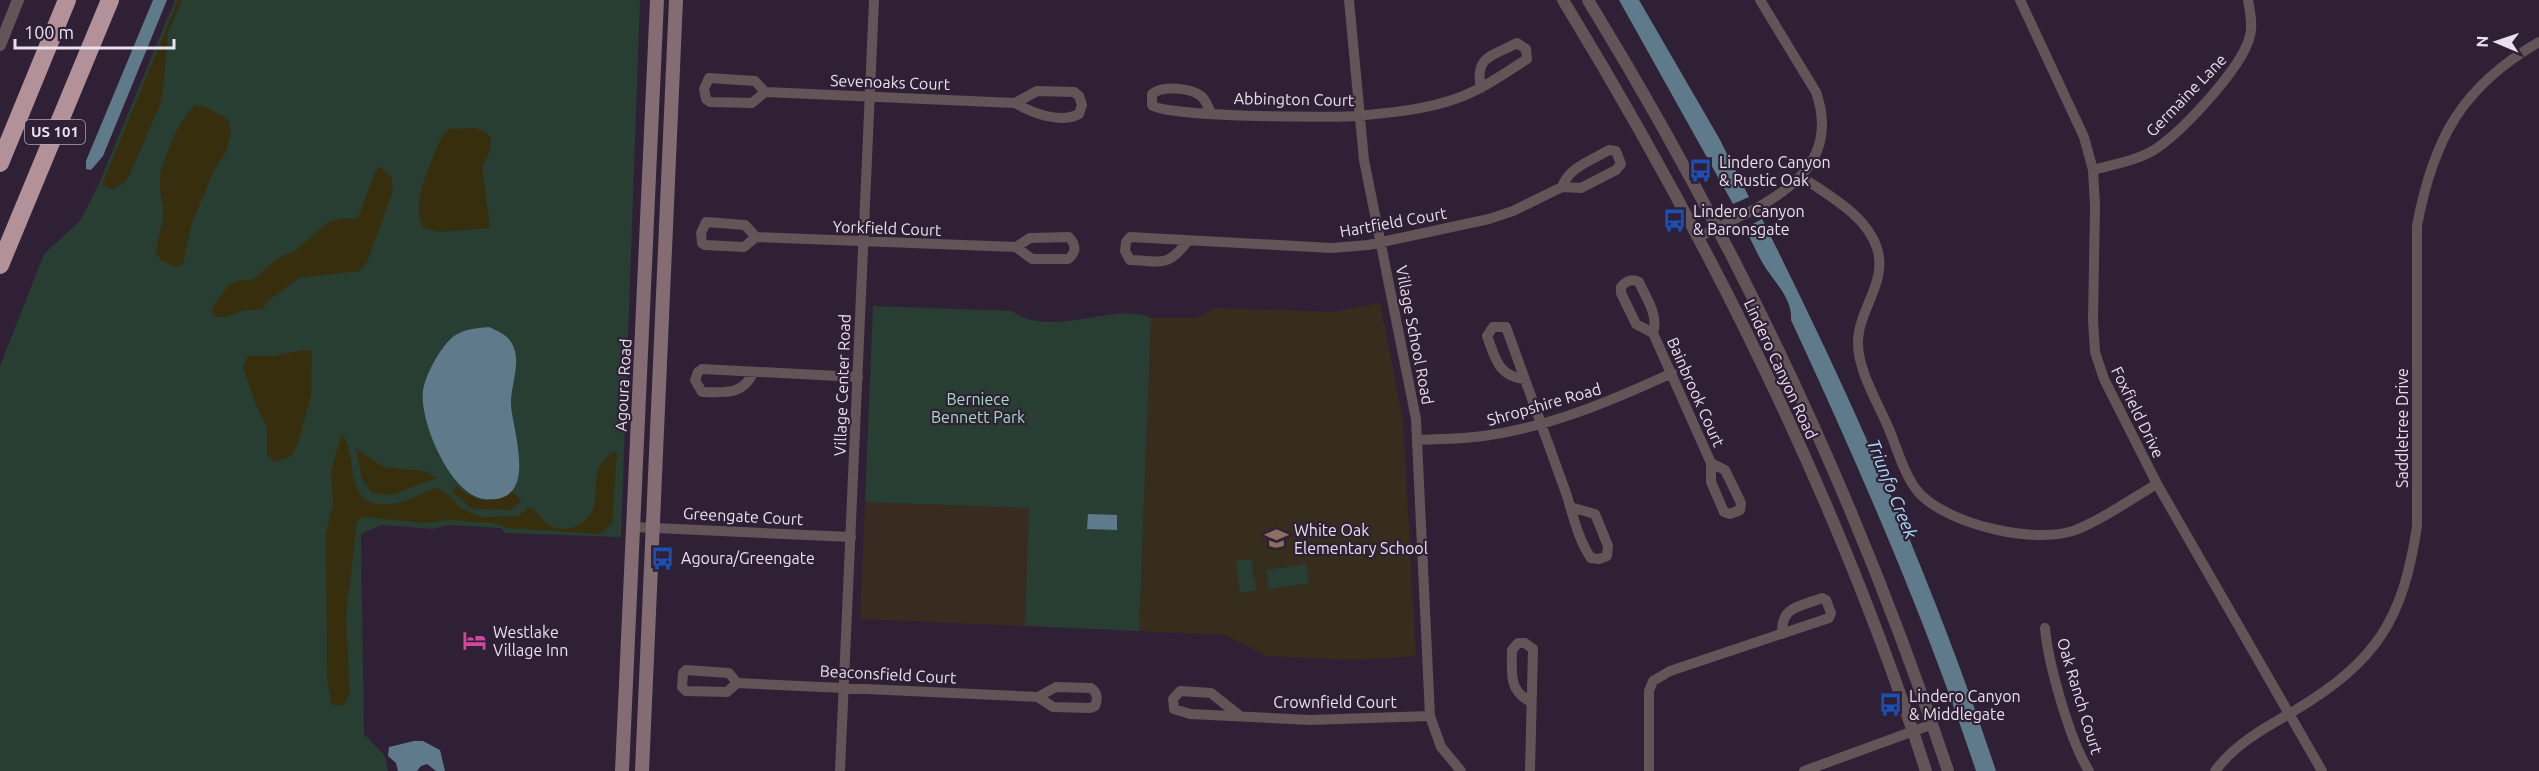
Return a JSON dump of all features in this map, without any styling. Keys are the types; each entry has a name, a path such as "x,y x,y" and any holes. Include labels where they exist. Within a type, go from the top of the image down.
{"highway":[{"name":"US 101","path":"0,163 67,0"},
{"name":"US 101","path":"0,265 110,0"}],"main road":[{"name":"Agoura Road","path":"622,771 657,0"},
{"path":"642,771 676,0"}],"street":[{"path":"0,45 18,0"},
{"name":"Village Center Road","path":"840,771 874,0"},
{"name":"Village School Road","path":"1349,0 1358,116 1413,394 1419,440 1430,716 1441,747 1461,771"},
{"name":"Lindero Canyon Road","path":"1563,0 1638,125 1699,237 1787,417 1836,530 1914,732 1926,771"},
{"name":"Lindero Canyon Road","path":"1588,0 1718,227 1836,478 1893,615 1948,771"},
{"path":"1699,237 1788,190 1802,177 1820,142 1821,107 1816,92 1760,0"},
{"name":"Foxfield Drive","path":"2020,0 2084,137 2093,170 2095,352 2104,380 2157,484 2322,771"},
{"name":"Germaine Lane","path":"2093,170 2153,151 2168,140 2234,70 2251,34 2252,17 2247,0"},
{"name":"Saddletree Drive","path":"2215,771 2225,757 2249,737 2331,688 2346,675 2369,652 2396,613 2410,572 2418,526 2417,226 2426,180 2437,148 2453,119 2479,89 2518,54 2539,42"},
{"name":"Abbington Court","path":"1211,113 1201,96 1192,91 1160,89 1152,94 1152,105 1160,110 1211,113 1300,117 1358,116 1427,106 1454,99 1481,88 1527,60 1527,49 1517,43 1483,61 1478,73 1481,88"},
{"name":"Sevenoaks Court","path":"765,92 755,81 709,78 704,89 706,99 710,102 752,103 765,92 1015,102 1036,114 1073,117 1079,114 1082,105 1079,96 1064,92 1037,91 1015,102"},
{"name":"Hartfield Court","path":"1187,242 1175,257 1168,261 1130,260 1125,251 1126,242 1130,237 1169,237 1187,242 1332,248 1382,242 1490,219 1514,211 1562,187 1581,188 1616,170 1621,164 1616,151 1609,150 1572,171 1564,180 1562,187"},
{"path":"1802,177 1853,214 1869,232 1876,246 1880,277 1862,318 1858,345 1870,385 1906,469 1920,494 1957,517 2032,537 2058,535 2078,530 2157,484"},
{"name":"Yorkfield Court","path":"756,237 745,225 706,222 701,233 702,243 705,245 744,247 756,237 1016,248 1032,259 1068,259 1074,255 1075,248 1069,237 1030,238 1016,248"},
{"name":"Bainbrook Court","path":"1653,333 1656,324 1654,315 1639,282 1626,281 1621,287 1621,292 1636,324 1653,333 1711,463"},
{"path":"1525,379 1506,374 1499,367 1487,336 1493,327 1506,327 1525,379 1570,507 1586,551 1591,558 1599,560 1607,556 1608,546 1595,514 1570,507"},
{"path":"753,373 743,388 735,392 702,392 695,380 702,369 858,377"},
{"name":"Shropshire Road","path":"1419,440 1483,436 1541,424 1608,402 1672,373"},
{"name":"Greengate Court","path":"634,527 850,537"},
{"path":"1649,771 1649,691 1653,681 1670,671 1782,634 1829,618 1831,613 1826,600 1822,598 1786,612 1783,618 1782,634"},
{"name":"Oak Ranch Court","path":"2045,628 2046,645 2070,725 2089,771"},
{"path":"1530,771 1532,702 1533,649 1525,643 1518,643 1512,650 1512,685 1521,696 1532,702"},
{"name":"Beaconsfield Court","path":"737,683 729,673 686,670 681,680 686,691 727,692 737,683 1038,697 1053,707 1090,708 1095,706 1098,700 1096,691 1091,688 1056,687 1038,697"},
{"name":"Crownfield Court","path":"1240,717 1211,693 1180,691 1173,699 1174,709 1179,712 1240,717 1370,720 1430,716"},
{"path":"1804,771 1933,724"}],"shaded area":[{"name":"White Oak Elementary School","path":"1380,303 1403,420 1416,656 1353,660 1266,656 1225,635 1139,631 1151,318 1197,318 1216,308 1332,312"},
{"path":"865,502 1030,508 1025,626 860,619"}],"green space":[{"path":"175,0 640,0 621,537 505,533 501,528 448,525 433,529 382,525 361,534 364,734 385,756 388,771 0,771 0,366 44,254 80,221 98,186"},
{"name":"Berniece Bennett Park","path":"873,306 1012,311 1028,319 1046,322 1120,314 1136,314 1151,318 1139,631 1025,626 1029,508 865,502"},
{"path":"1251,559 1256,590 1240,593 1236,561"},
{"path":"1306,564 1309,583 1269,589 1266,570"}],"sand":[{"path":"178,0 182,0 168,33 162,100 130,174 124,183 112,189 102,185"},
{"path":"195,105 201,105 228,119 231,133 226,151 214,170 191,226 183,265 175,267 161,260 156,252 163,216 161,175 177,130"},
{"path":"474,128 486,132 491,139 489,154 482,166 490,228 440,232 423,228 419,219 420,195 442,137 449,129"},
{"path":"380,167 391,176 393,191 367,262 360,271 299,278 269,300 262,309 242,311 225,317 213,316 212,308 229,285 237,281 254,279 279,257 296,250 327,223 339,219 358,218 376,170"},
{"path":"311,350 312,354 311,395 298,444 290,457 275,462 267,455 267,427 257,408 243,367 248,356 274,356"},
{"path":"342,433 347,445 355,483 359,493 367,500 379,504 398,503 437,488 448,494 460,508 481,517 518,516 530,507 548,524 562,529 574,527 589,517 595,505 596,480 601,463 617,451 612,523 600,534 509,528 492,523 448,520 425,523 363,517 357,522 346,616 350,694 343,706 332,705 327,680 326,533 333,502 331,471"},
{"path":"356,448 383,467 425,471 437,478 391,495 372,493 362,479"},
{"path":"457,486 477,499 498,499 511,491 522,501 510,510 472,509 452,491"}],"water":[{"path":"153,0 167,0 103,156 91,170 86,169 86,161"},
{"path":"1619,0 1639,0 1719,138 1749,197 1733,204"},
{"path":"1762,219 1828,354 1889,491 1946,630 1996,771 1976,771 1913,599 1842,431 1791,320 1789,304 1762,262 1745,228"},
{"path":"489,327 507,337 516,357 511,405 519,465 518,479 512,491 501,498 484,499 471,494 460,485 439,454 426,420 423,391 430,369 454,336 471,329"},
{"path":"1088,514 1117,515 1117,530 1087,529"},
{"path":"423,741 440,750 445,771 436,771 427,764 421,766 417,771 398,771 396,763 388,756 389,747"}],"place":[{"name":"Lindero Canyon & Rustic Oak","path":"1701,171"},
{"name":"Lindero Canyon & Baronsgate","path":"1675,220"},
{"name":"White Oak Elementary School","path":"1276,539"},
{"name":"Agoura/Greengate","path":"663,558"},
{"name":"Westlake Village Inn","path":"475,641"},
{"name":"Lindero Canyon & Middlegate","path":"1891,705"}],"water label":[{"name":"Triunfo Creek","path":"1892,489"}]}
